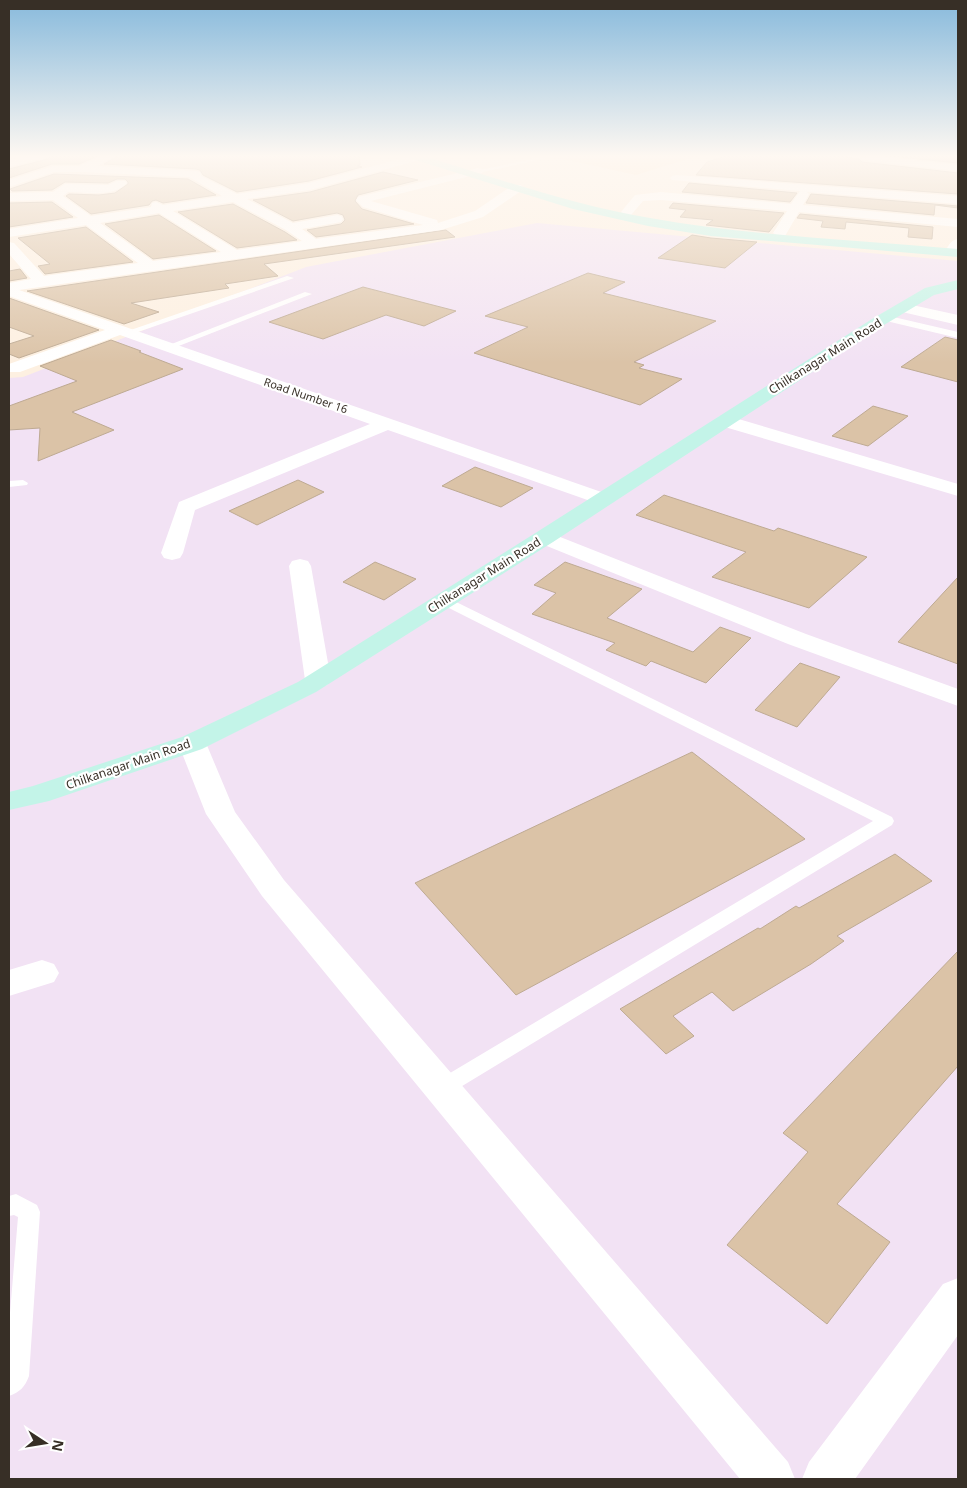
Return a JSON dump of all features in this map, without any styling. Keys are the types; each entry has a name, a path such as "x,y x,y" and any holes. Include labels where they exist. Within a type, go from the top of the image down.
{"main road":[{"path":"663,224 955,264"},
{"path":"697,224 780,233 955,264"},
{"name":"Chilkanagar Main Road","path":"9,801 39,794 192,743 318,680 545,538 930,290 955,264"}],"street":[{"path":"9,233 67,224"},
{"path":"96,224 150,266"},
{"path":"186,224 234,254"},
{"path":"286,224 314,244"},
{"path":"291,227 299,224"},
{"path":"436,224 441,226"},
{"path":"9,286 446,224"},
{"path":"780,233 785,224"},
{"path":"9,246 41,280"},
{"name":"Road Number 16","path":"9,291 603,499"},
{"path":"894,313 958,320"},
{"path":"14,368 122,332"},
{"path":"725,421 958,490"},
{"path":"172,553 186,506 388,423"},
{"path":"545,538 797,639 958,698"},
{"path":"300,566 318,680"},
{"path":"192,743 221,814 273,888 771,1479"},
{"path":"9,983 42,973"},
{"path":"826,1479 958,1300"}],"lane":[{"path":"122,332 290,278"},
{"path":"168,347 308,294"},
{"path":"894,313 958,335"},
{"path":"9,484 23,483"},
{"path":"442,1088 886,820 444,600"},
{"path":"9,1206 16,1204 29,1212 17,1376 9,1384"}],"shaded area":[{"path":"529,224 553,224 958,261 958,1479 9,1479 9,378 23,377 306,267"}],"building":[{"path":"9,224 25,224 9,227"},
{"path":"106,224 174,224 216,251 153,259"},
{"path":"198,224 271,224 297,240 237,248"},
{"path":"339,224 411,224 316,237 307,230"},
{"path":"707,224 775,224 769,232"},
{"path":"822,224 846,224 845,229 821,227"},
{"path":"872,224 933,227 932,239 908,237 909,228"},
{"path":"86,227 133,262 45,274 38,266 50,264 18,238"},
{"path":"446,230 455,237 264,264 278,276 225,284 229,288 131,303 159,312 124,324 27,291"},
{"path":"692,235 757,242 725,268 658,258"},
{"path":"20,269 27,278 9,281 9,271"},
{"path":"588,273 625,282 603,293 716,321 634,362 644,365 639,368 682,379 640,405 474,353 528,327 485,316"},
{"path":"363,287 456,311 424,326 386,315 323,339 269,322"},
{"path":"9,298 99,330 19,358 9,354 9,344 34,336 9,327"},
{"path":"945,337 958,340 958,382 901,367"},
{"path":"111,340 183,369 72,412 114,430 38,461 40,428 9,430 9,406 77,381 40,366"},
{"path":"873,406 908,416 868,446 832,436"},
{"path":"475,467 533,488 501,507 442,486"},
{"path":"298,480 324,492 257,525 229,511"},
{"path":"664,495 774,531 778,528 867,557 809,608 712,577 746,552 636,515"},
{"path":"375,562 416,579 384,600 343,582"},
{"path":"565,562 642,589 607,618 693,652 720,627 751,638 706,683 651,661 646,666 606,650 615,643 532,614 556,593 534,585"},
{"path":"958,577 958,664 898,642"},
{"path":"800,663 840,677 797,727 755,710"},
{"path":"692,752 805,839 516,995 415,883"},
{"path":"895,854 932,881 837,936 844,941 811,964 733,1011 712,992 673,1016 694,1036 666,1054 620,1009 758,928 760,929 796,906 799,908"},
{"path":"958,951 958,1066 837,1204 890,1242 827,1324 727,1245 808,1152 783,1133"}]}
